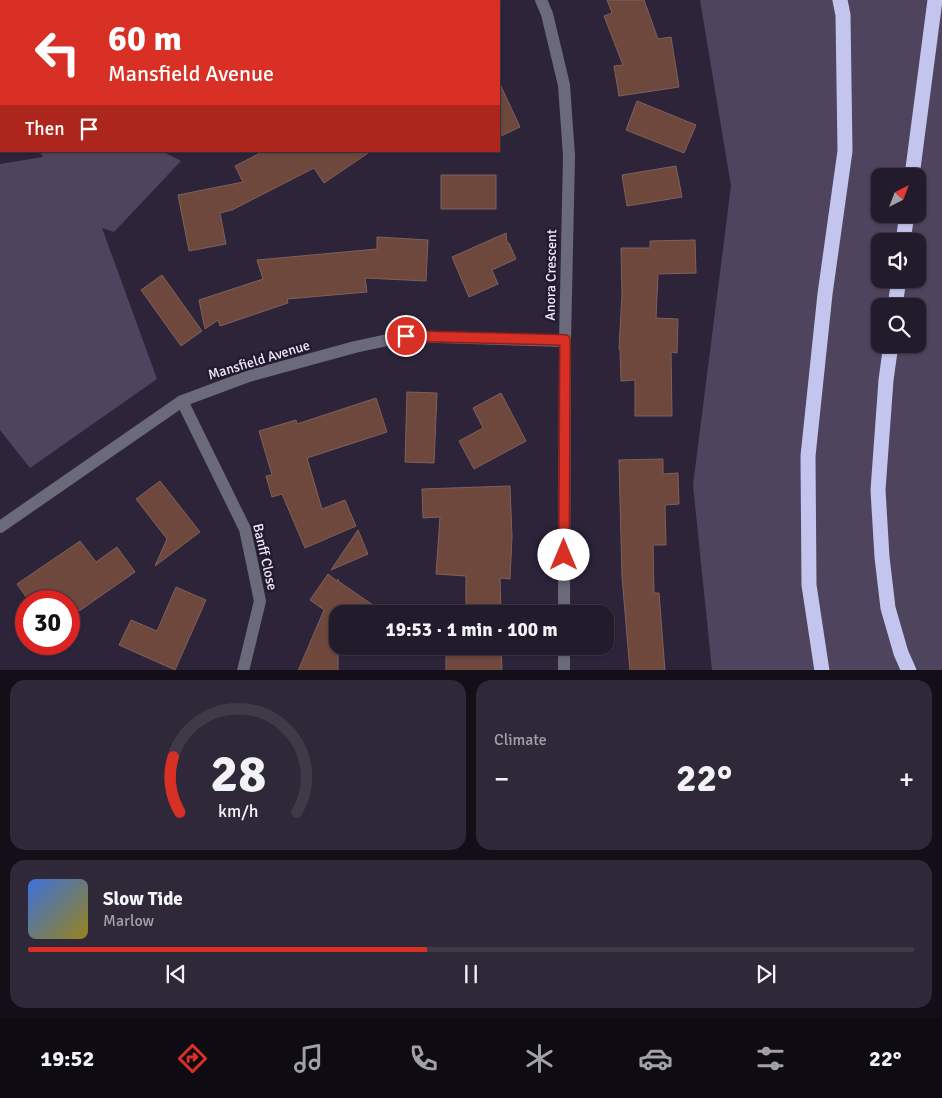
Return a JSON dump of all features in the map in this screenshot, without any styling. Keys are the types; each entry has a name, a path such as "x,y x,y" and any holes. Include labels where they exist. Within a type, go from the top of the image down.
{"highway":[{"path":"822,670 809,584 808,456 826,294 845,151 843,15 840,0"},
{"path":"913,168 935,0"},
{"path":"890,353 878,490 882,557 888,608 909,670"}],"street":[{"name":"Anora Crescent","path":"541,0 547,14 564,85 569,156 565,340 564,605"},
{"name":"Mansfield Avenue","path":"0,526 182,401 249,376 355,347 406,336 565,340"},
{"name":"Banff Close","path":"182,401 245,529 260,601 243,670"},
{"path":"564,655 564,670"}],"shaded area":[{"path":"700,0 942,0 942,670 712,670 693,485 731,186"},
{"path":"40,152 164,152 181,161 114,232 102,228 157,379 30,468 0,430 0,164 43,157"}],"building":[{"path":"607,0 644,0 658,39 671,37 679,87 619,96 614,66 623,65 604,16 612,13"},
{"path":"500,84 520,127 500,137"},
{"path":"637,101 696,125 684,153 626,130"},
{"path":"262,152 370,152 324,183 314,168 232,210 220,213 226,244 189,251 178,195 243,182 235,166"},
{"path":"676,166 682,197 627,206 622,175"},
{"path":"441,175 496,175 496,209 441,209"},
{"path":"506,233 507,243 509,243 516,259 492,270 498,284 469,297 452,257"},
{"path":"377,237 428,240 426,281 365,278 367,292 287,299 288,303 220,326 218,320 205,329 199,300 263,279 257,260 377,249"},
{"path":"695,240 696,273 658,274 656,318 678,319 677,353 671,352 672,416 635,416 635,380 621,381 619,349 622,294 621,248 650,248 650,241"},
{"path":"162,275 202,331 181,346 141,290"},
{"path":"407,392 437,393 434,463 405,462"},
{"path":"501,393 526,441 474,469 459,441 483,428 473,408"},
{"path":"376,398 387,432 307,458 322,509 345,500 356,526 305,548 282,494 272,497 266,476 272,475 259,431 296,420 297,424"},
{"path":"663,459 663,474 678,473 679,504 665,505 666,545 653,545 654,593 659,593 665,670 630,670 622,577 619,460"},
{"path":"160,481 200,532 155,566 167,539 136,499"},
{"path":"510,486 512,537 510,579 500,578 501,605 466,605 466,576 436,574 440,517 423,518 422,489"},
{"path":"358,530 368,554 331,570"},
{"path":"80,541 96,562 117,547 135,572 80,610 80,590 21,590 17,584"},
{"path":"328,574 337,581 338,579 338,581 373,605 329,605 329,655 338,655 338,670 298,670 324,610 310,600"},
{"path":"176,587 206,600 175,670 119,645 131,620 157,631"},
{"path":"446,655 501,655 502,670 446,670"}],"route":[{"path":"406,336 565,340 564,555"}]}
